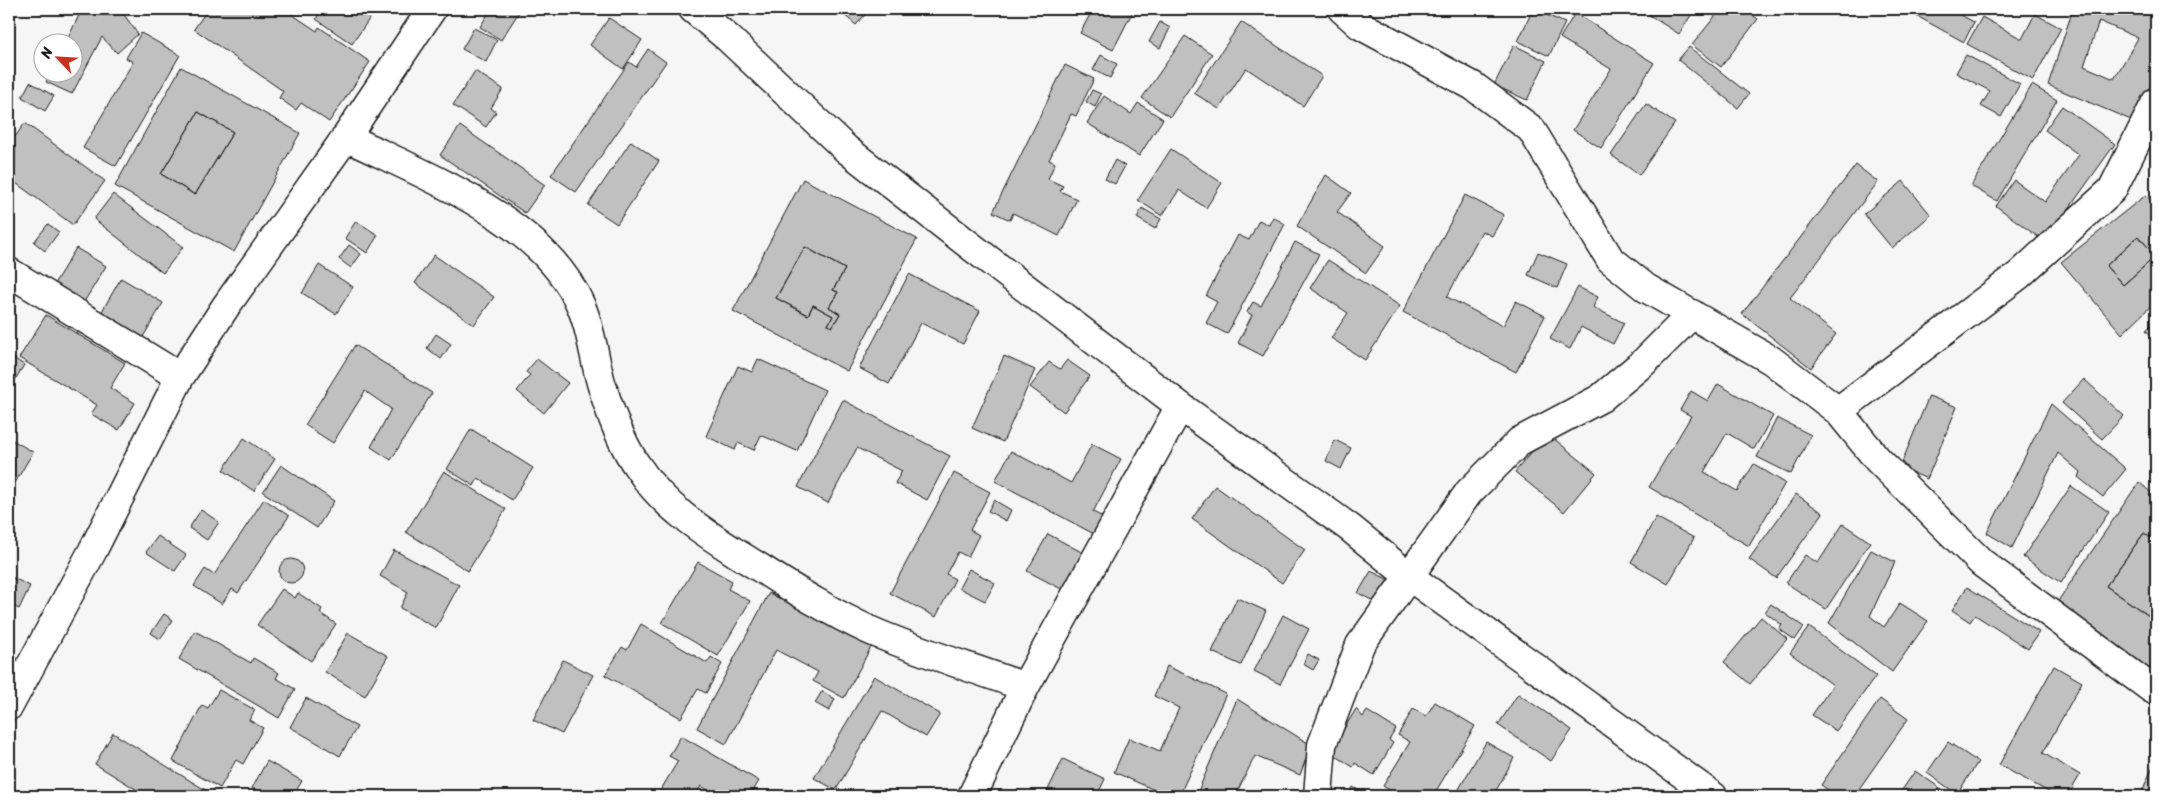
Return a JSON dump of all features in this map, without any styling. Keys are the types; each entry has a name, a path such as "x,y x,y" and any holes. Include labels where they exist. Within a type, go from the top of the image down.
{"street":[{"path":"9,705 93,550 180,377 226,306 346,137 432,9"},
{"path":"693,9 728,38 846,149 1180,406 1350,528 1410,577 1713,796"},
{"path":"1342,9 1360,24 1473,86 1531,129 1610,259 1646,288 1771,360 1838,412 1878,460 1982,563 2152,689"},
{"path":"1838,412 2019,275 2112,190 2156,102"},
{"path":"346,137 468,197 522,234 552,262 570,284 582,307 602,386 619,432 640,470 675,511 796,590 869,630 1025,687"},
{"path":"9,272 180,377"},
{"path":"1318,796 1322,745 1360,645 1469,492 1520,441 1601,398 1644,362 1692,314"},
{"path":"972,796 1025,687 1180,406"}],"building":[{"path":"82,9 120,9 138,34 117,53 102,37 82,75 82,32 71,32"},
{"path":"208,9 284,9 317,31 319,27 370,62 329,122 301,103 296,110 279,98 283,91 194,29"},
{"path":"322,9 376,9 352,44 316,19"},
{"path":"491,9 521,9 501,40 480,27"},
{"path":"837,9 870,9 856,25"},
{"path":"1093,9 1134,9 1113,50 1080,33"},
{"path":"1533,9 1565,23 1549,56 1518,41"},
{"path":"1653,9 1695,9 1679,34 1649,15"},
{"path":"1721,9 1744,9 1758,19 1721,67 1692,45"},
{"path":"1904,9 1949,9 1974,22 1964,42"},
{"path":"2073,9 2150,9 2156,11 2156,77 2131,120 2048,85","holes":["2099,21 2138,38 2114,79 2084,66"]},
{"path":"1575,13 1654,63 1601,148 1573,130 1611,69 1560,38"},
{"path":"2035,14 2061,28 2033,80 1967,44 1982,17 2022,39"},
{"path":"609,18 642,40 623,69 590,45"},
{"path":"1160,22 1170,28 1160,48 1149,42"},
{"path":"1241,22 1322,76 1303,106 1246,68 1219,109 1194,93"},
{"path":"474,28 497,40 486,62 462,49"},
{"path":"141,33 180,55 116,166 83,148 133,62 126,58"},
{"path":"1185,36 1212,54 1170,117 1142,98"},
{"path":"1514,45 1546,61 1527,100 1494,85"},
{"path":"1689,47 1749,94 1738,108 1678,60"},
{"path":"648,49 666,62 576,192 551,175 629,62 636,67"},
{"path":"1101,55 1117,64 1110,78 1093,70"},
{"path":"1966,55 2020,84 2001,117 1981,106 1990,91 1956,73"},
{"path":"1065,65 1094,79 1076,116 1071,114 1049,160 1055,163 1048,179 1063,186 1060,191 1077,199 1059,236 1013,213 1010,220 993,212"},
{"path":"181,67 300,133 234,252 115,186","holes":["198,112 233,132 195,195 161,174"]},
{"path":"475,71 503,89 491,108 496,112 486,127 453,105"},
{"path":"30,82 54,96 45,111 22,97"},
{"path":"46,82 78,82 72,94"},
{"path":"2032,85 2057,100 1997,201 1971,186"},
{"path":"1092,90 1101,94 1095,107 1086,102"},
{"path":"1104,96 1131,114 1138,103 1163,119 1139,156 1087,123"},
{"path":"1646,104 1675,123 1639,175 1611,155"},
{"path":"2062,106 2115,144 2045,242 1996,206 2014,180 2045,202 2079,155 2045,130"},
{"path":"198,112 233,132 195,195 161,174"},
{"path":"25,123 105,181 73,225 9,178 9,145"},
{"path":"460,126 545,185 525,213 440,155"},
{"path":"631,141 659,161 617,224 588,205"},
{"path":"1171,149 1222,183 1206,208 1179,190 1162,216 1138,200"},
{"path":"1115,160 1125,166 1115,184 1105,179"},
{"path":"1856,165 1878,182 1790,298 1836,334 1811,368 1742,314"},
{"path":"1326,175 1351,193 1337,212 1385,246 1366,273 1297,226"},
{"path":"803,179 917,239 847,371 733,311","holes":["805,247 845,269 833,290 838,292 829,307 840,314 832,327 828,325 833,316 813,305 808,315 776,298"]},
{"path":"1903,181 1931,215 1892,248 1864,214"},
{"path":"113,194 183,247 163,273 94,219"},
{"path":"1465,195 1504,215 1492,236 1482,231 1447,297 1503,326 1516,301 1545,316 1516,372 1403,312"},
{"path":"2146,195 2156,206 2156,256 2156,301 2122,334 2061,262","holes":["2138,236 2156,256 2123,285 2106,266"]},
{"path":"1142,208 1161,219 1155,229 1137,218"},
{"path":"1273,217 1285,224 1227,334 1206,323 1217,302 1206,296 1238,235 1249,240 1259,220 1269,225"},
{"path":"356,221 378,235 367,253 345,238"},
{"path":"48,224 59,232 45,251 34,242"},
{"path":"2138,236 2156,256 2123,285 2106,266"},
{"path":"1295,242 1319,254 1263,356 1238,343 1252,315 1247,312 1253,302 1261,306"},
{"path":"349,245 361,254 351,268 339,259"},
{"path":"805,247 845,269 833,290 838,292 829,307 840,314 832,327 828,325 833,316 813,305 808,315 776,298"},
{"path":"76,248 106,266 84,302 54,284"},
{"path":"1538,252 1567,264 1557,288 1528,275"},
{"path":"434,255 494,297 474,325 415,283"},
{"path":"1328,260 1400,306 1365,360 1331,338 1348,313 1310,288"},
{"path":"319,265 353,287 336,314 302,293"},
{"path":"909,274 980,311 963,344 921,323 889,384 859,368"},
{"path":"121,278 163,303 143,337 101,313"},
{"path":"1578,287 1598,297 1593,307 1624,323 1613,344 1581,327 1570,349 1550,339"},
{"path":"46,315 125,363 110,388 135,403 119,430 91,414 97,405 19,358"},
{"path":"2156,321 2156,342 2146,330"},
{"path":"436,334 451,344 441,359 427,348"},
{"path":"355,345 432,393 391,460 371,447 391,409 365,391 333,443 305,425"},
{"path":"9,355 24,365 9,390"},
{"path":"1004,356 1035,370 1003,442 972,428"},
{"path":"537,359 568,383 544,413 517,391 530,375 526,372"},
{"path":"758,359 825,390 797,451 761,435 754,450 738,443 735,450 706,436 738,366 752,372"},
{"path":"1067,360 1090,376 1064,412 1030,387 1049,362 1060,369"},
{"path":"2084,379 2124,416 2102,439 2062,403"},
{"path":"1718,384 1773,416 1754,449 1727,433 1704,472 1737,491 1754,464 1785,483 1749,546 1649,487 1691,416 1680,410 1691,391 1708,401"},
{"path":"1929,396 1957,407 1927,479 1900,467"},
{"path":"843,400 950,456 927,500 895,483 902,471 857,448 828,503 798,487"},
{"path":"2051,404 2126,469 2103,497 2078,477 2080,472 2058,453 2012,548 1987,533"},
{"path":"1777,418 1811,435 1791,474 1757,457"},
{"path":"471,429 533,468 512,500 478,478 474,486 447,469"},
{"path":"1547,433 1596,473 1564,512 1515,472"},
{"path":"9,438 33,452 15,483 9,480"},
{"path":"244,438 275,459 254,491 223,470"},
{"path":"1335,440 1351,448 1341,469 1326,461"},
{"path":"1092,444 1121,459 1093,512 1103,517 1094,534 995,481 1011,451 1071,483"},
{"path":"281,465 334,501 317,528 263,492"},
{"path":"444,471 506,509 468,571 406,532"},
{"path":"954,473 990,492 970,530 979,535 968,557 958,552 946,574 955,579 936,617 890,593"},
{"path":"2139,482 2156,497 2156,542 2144,533 2106,586 2149,616 2156,605 2156,660 2150,669 2058,601"},
{"path":"1215,486 1305,550 1282,583 1192,519"},
{"path":"2071,486 2109,512 2061,583 2023,557"},
{"path":"1796,494 1823,513 1776,578 1749,559"},
{"path":"264,499 289,516 238,593 232,589 222,604 194,586 205,569 214,575"},
{"path":"994,500 1011,510 1006,521 988,511"},
{"path":"201,510 219,522 207,540 189,528"},
{"path":"1656,517 1694,538 1668,584 1631,562"},
{"path":"1843,524 1870,542 1826,609 1786,583 1805,555 1818,563"},
{"path":"2144,533 2156,542 2156,605 2149,616 2106,586"},
{"path":"1048,534 1087,555 1067,592 1027,571"},
{"path":"158,536 186,555 175,571 146,552"},
{"path":"394,550 459,585 436,628 400,608 408,592 380,576"},
{"path":"1871,550 1895,562 1870,616 1884,627 1900,603 1928,621 1892,672 1829,623"},
{"path":"291,559 300,562 303,571 300,580 291,583 282,580 279,571 282,562"},
{"path":"698,562 732,581 728,589 750,601 718,656 662,623"},
{"path":"969,569 995,583 985,601 959,588"},
{"path":"1371,571 1395,583 1383,606 1358,593"},
{"path":"9,576 30,586 19,609 9,604"},
{"path":"1967,587 2039,632 2028,649 1975,615 1970,622 1952,610"},
{"path":"282,589 295,598 298,593 322,609 320,613 336,624 311,661 257,625"},
{"path":"769,593 871,647 844,698 813,681 818,672 776,650 726,744 697,728"},
{"path":"1237,598 1266,611 1241,665 1212,652"},
{"path":"1771,604 1804,627 1795,640 1779,629 1782,625 1765,612"},
{"path":"164,614 173,620 160,639 151,633"},
{"path":"1283,615 1309,629 1280,684 1254,671"},
{"path":"1761,617 1787,639 1750,684 1724,662"},
{"path":"641,624 707,663 711,657 722,664 706,693 698,689 681,718 605,675 622,647 627,650"},
{"path":"1809,627 1876,676 1836,731 1812,715 1833,685 1790,653"},
{"path":"195,631 251,663 253,658 279,673 276,678 295,689 279,718 179,659"},
{"path":"348,633 388,656 365,696 325,672"},
{"path":"1308,654 1319,660 1313,670 1303,664"},
{"path":"563,660 593,675 562,734 533,720"},
{"path":"1167,666 1226,694 1179,796 1168,796 1114,772 1129,738 1160,751 1179,708 1154,696"},
{"path":"2054,666 2082,682 2043,753 2080,775 2068,796 2056,796 1999,765"},
{"path":"874,676 940,714 926,737 882,711 836,790 814,778"},
{"path":"219,690 255,710 249,720 263,728 243,764 236,760 220,788 173,761 202,705 208,708"},
{"path":"822,691 835,699 829,711 815,703"},
{"path":"1518,694 1572,730 1551,761 1498,725"},
{"path":"306,698 357,727 340,756 290,727"},
{"path":"1237,699 1311,745 1300,775 1255,756 1236,794 1241,796 1196,796"},
{"path":"1880,699 1908,719 1854,796 1837,796 1821,785"},
{"path":"1435,702 1475,726 1433,796 1399,796 1383,786 1410,742 1398,735 1413,709 1426,716"},
{"path":"1356,709 1363,717 1367,711 1396,729 1389,740 1393,743 1374,775 1355,763 1353,767 1330,752"},
{"path":"113,733 215,796 147,796 95,764"},
{"path":"681,736 759,781 750,796 718,796 701,786 695,796 657,796 678,761 669,756"},
{"path":"1486,742 1514,758 1493,796 1455,796"},
{"path":"1948,742 1978,762 1957,794 1927,773"},
{"path":"1063,759 1105,779 1097,796 1045,796"},
{"path":"2156,759 2156,796 2140,796"},
{"path":"267,761 302,781 293,796 267,796 252,788"},
{"path":"1915,771 1952,796 1898,796"},
{"path":"1353,787 1368,796 1348,796"},
{"path":"1810,789 1822,796 1805,796"}]}
